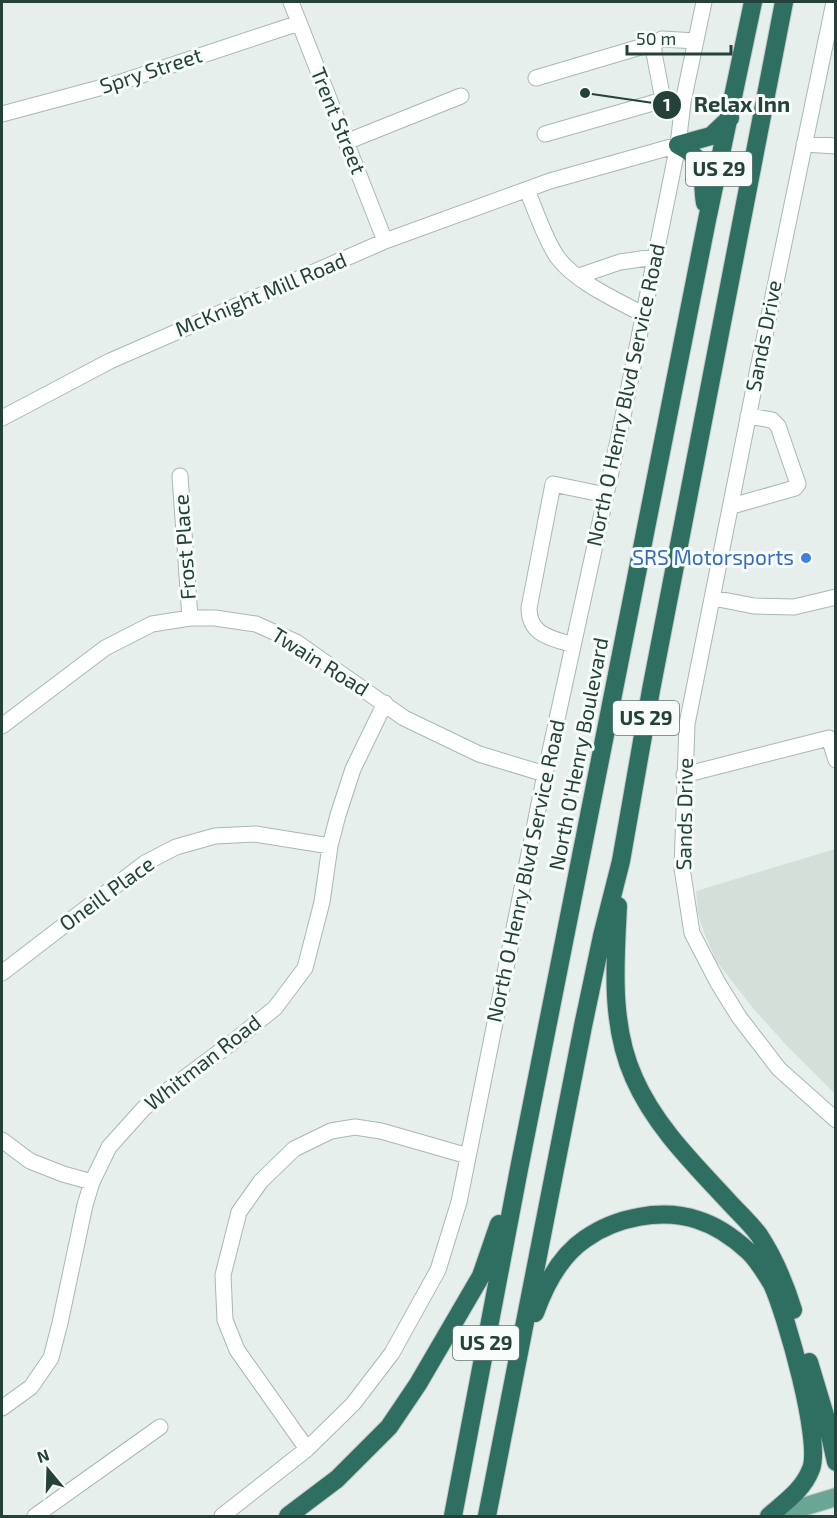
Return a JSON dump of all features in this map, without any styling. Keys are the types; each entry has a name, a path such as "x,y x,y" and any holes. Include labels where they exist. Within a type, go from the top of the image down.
{"highway":[{"name":"North O'Henry Boulevard","path":"453,1516 519,1169 707,219 753,2"},
{"name":"US 29","path":"487,1516 585,1015 621,861 651,690 784,2"},
{"path":"678,145 711,136 730,118"},
{"path":"678,145 688,150 701,163 704,171 703,191 707,219"},
{"path":"621,861 616,948 616,1010 620,1034 633,1077 653,1112 676,1144 758,1234 785,1283 816,1385 836,1462"},
{"path":"288,1516 337,1479 389,1427 418,1384 481,1276 519,1169"},
{"path":"502,1433 533,1317 543,1291 559,1265 584,1239 615,1223 656,1214 698,1220 724,1232 750,1253 771,1283 783,1312 805,1395 814,1444 812,1468 801,1489 771,1516"},
{"path":"816,1385 836,1409"}],"main road":[{"path":"771,1516 836,1497"}],"street":[{"name":"Trent Street","path":"291,2 385,241"},
{"path":"678,145 683,102 704,2"},
{"name":"Sands Drive","path":"834,2 687,724 681,868 692,933 718,983 739,1017 779,1069 835,1118"},
{"name":"Spry Street","path":"2,114 118,83 299,23"},
{"path":"536,78 662,39 696,41"},
{"path":"654,43 663,100"},
{"path":"346,142 461,96"},
{"path":"545,134 663,100 683,102"},
{"path":"804,144 836,146"},
{"name":"McKnight Mill Road","path":"2,418 110,361 385,241 527,190 678,145"},
{"name":"North O Henry Blvd Service Road","path":"222,1516 307,1449 353,1404 392,1353 438,1270 459,1202 545,774 606,495 678,145"},
{"path":"527,190 557,257 598,290 644,315"},
{"path":"579,276 620,262 656,257"},
{"path":"732,506 795,488 798,484 778,426 772,420 748,416"},
{"name":"Frost Place","path":"180,476 190,618"},
{"path":"573,645 538,632 529,620 529,608 554,484 606,495"},
{"path":"713,598 754,606 794,607 836,597"},
{"name":"Twain Road","path":"2,726 105,648 152,624 190,618 215,618 256,624 296,642 404,718 479,754 545,774"},
{"name":"Whitman Road","path":"2,1408 31,1388 51,1358 85,1205 92,1182 109,1147 144,1108 274,1008 305,968 322,902 330,846 354,769 385,703"},
{"path":"684,775 829,738 836,760"},
{"name":"Oneill Place","path":"2,974 145,862 176,847 214,836 255,834 330,846"},
{"path":"307,1449 237,1350 225,1320 223,1275 239,1212 261,1181 294,1149 331,1131 355,1127 381,1131 468,1156"},
{"path":"2,1140 30,1161 92,1182"},
{"path":"35,1516 160,1427"}],"shaded area":[{"path":"836,849 835,1094 786,1045 717,962 698,914 696,891"}],"place":[{"name":"Relax Inn","path":"585,93"},
{"name":"SRS Motorsports","path":"806,558"}]}
